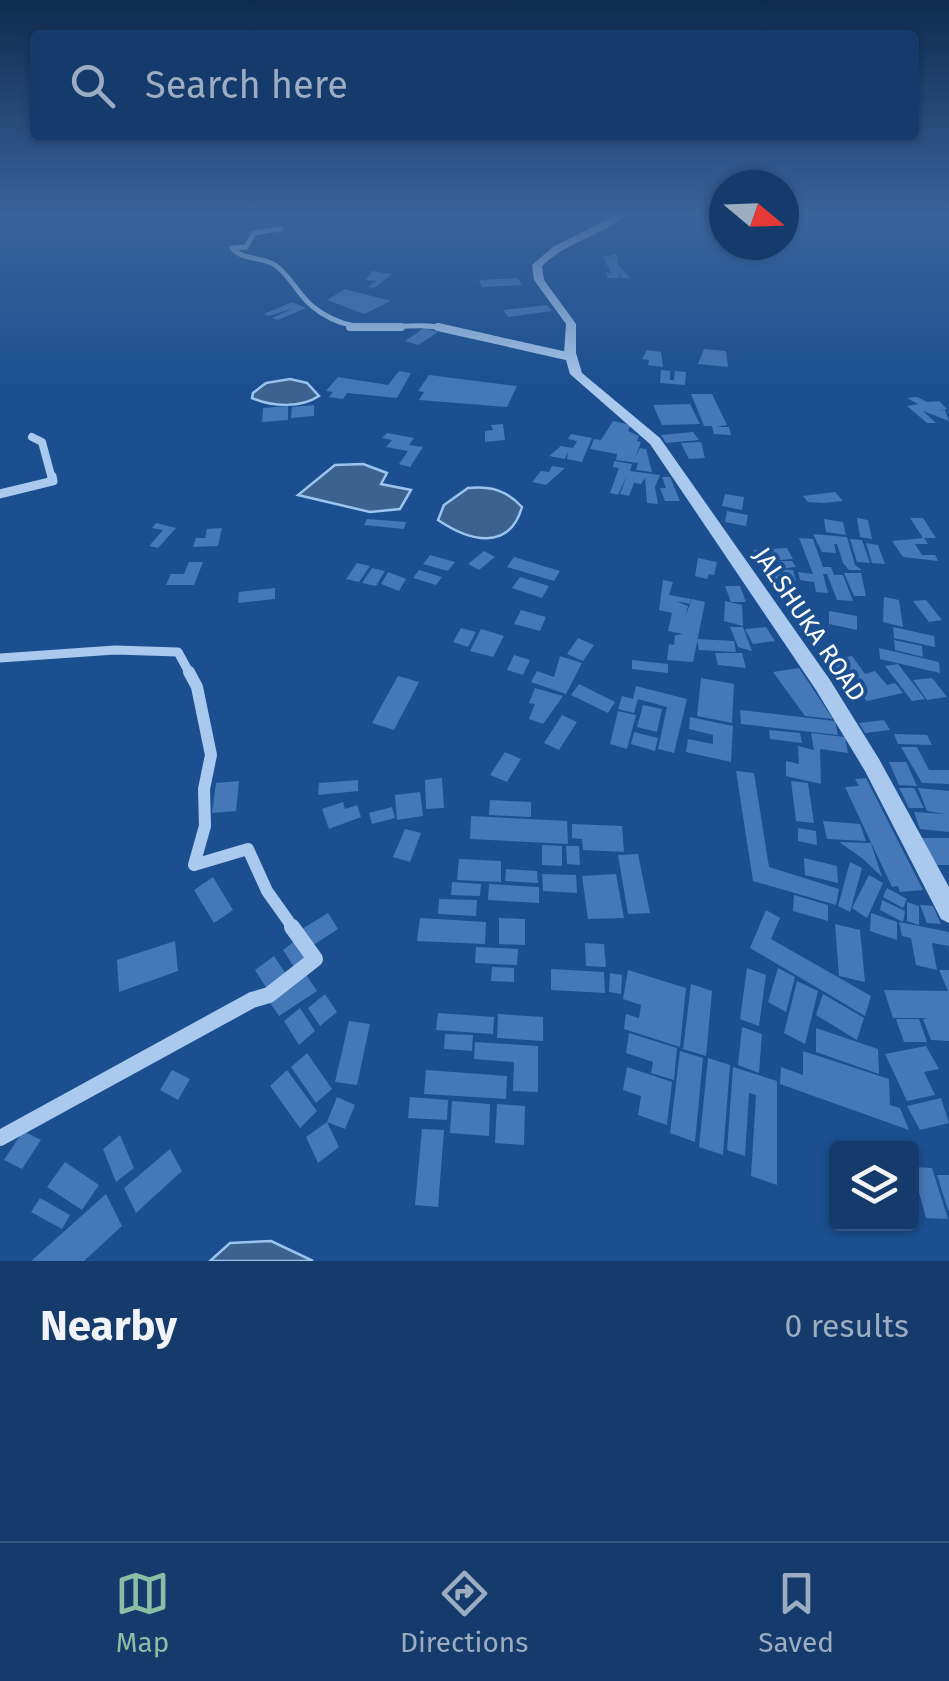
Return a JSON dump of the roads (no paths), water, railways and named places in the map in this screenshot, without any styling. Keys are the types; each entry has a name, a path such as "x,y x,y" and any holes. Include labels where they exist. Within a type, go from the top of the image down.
{"street":[{"path":"281,272 313,308 355,329 431,326 571,356 571,324 539,280 538,272"},
{"name":"JALSHUKA ROAD","path":"571,356 576,374 594,394 629,417 655,441 823,686 872,764 949,911"},
{"path":"0,494 53,482 42,442 32,437"},
{"path":"0,658 115,650 178,652 197,687 211,755 204,789 204,826 194,865 248,849 267,891 316,960 268,996 252,1000 0,1138"}],"water":[{"path":"290,379 307,383 319,396 287,405 252,398 266,383"},
{"path":"363,464 387,473 381,484 411,490 400,509 370,512 298,495 335,465"},
{"path":"468,488 498,490 522,507 508,531 487,538 475,537 438,520 444,505"},
{"path":"271,1241 313,1261 210,1261 230,1243"}]}
